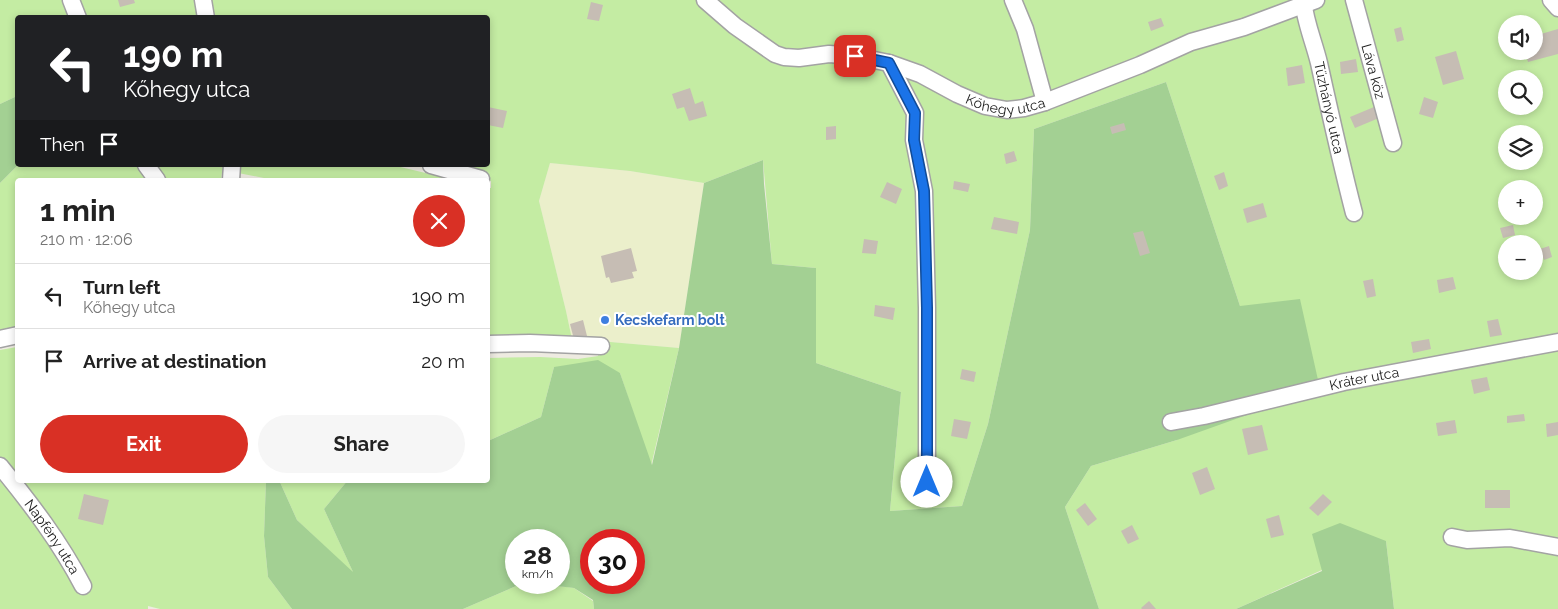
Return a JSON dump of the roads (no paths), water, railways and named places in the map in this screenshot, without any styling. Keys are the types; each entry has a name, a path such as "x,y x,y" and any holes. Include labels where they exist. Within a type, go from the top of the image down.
{"street":[{"path":"71,0 77,15"},
{"path":"203,0 206,15"},
{"name":"Kőhegy utca","path":"705,0 735,26 775,54 784,57 800,58 829,54 855,56 889,63 920,74 957,94 985,106 1007,110 1024,108 1045,102 1140,66 1191,42 1244,27 1307,2"},
{"path":"1013,0 1025,29 1045,102"},
{"name":"Láva köz","path":"1354,0 1393,143"},
{"path":"1551,0 1558,8"},
{"name":"Tűzhányó utca","path":"1307,2 1338,152 1354,213"},
{"path":"889,63 915,113 914,140 924,191 927,308 927,482"},
{"path":"147,167 156,178"},
{"path":"438,167 478,178"},
{"path":"0,339 15,336"},
{"name":"Kráter utca","path":"1171,422 1204,416 1344,382 1558,342"},
{"path":"490,344 530,343 601,346"},
{"name":"Napfény utca","path":"0,466 41,518 72,564 83,586"},
{"path":"1452,537 1467,540 1510,538 1558,547"}],"place":[{"name":"Kecskefarm bolt","path":"605,320"}]}
